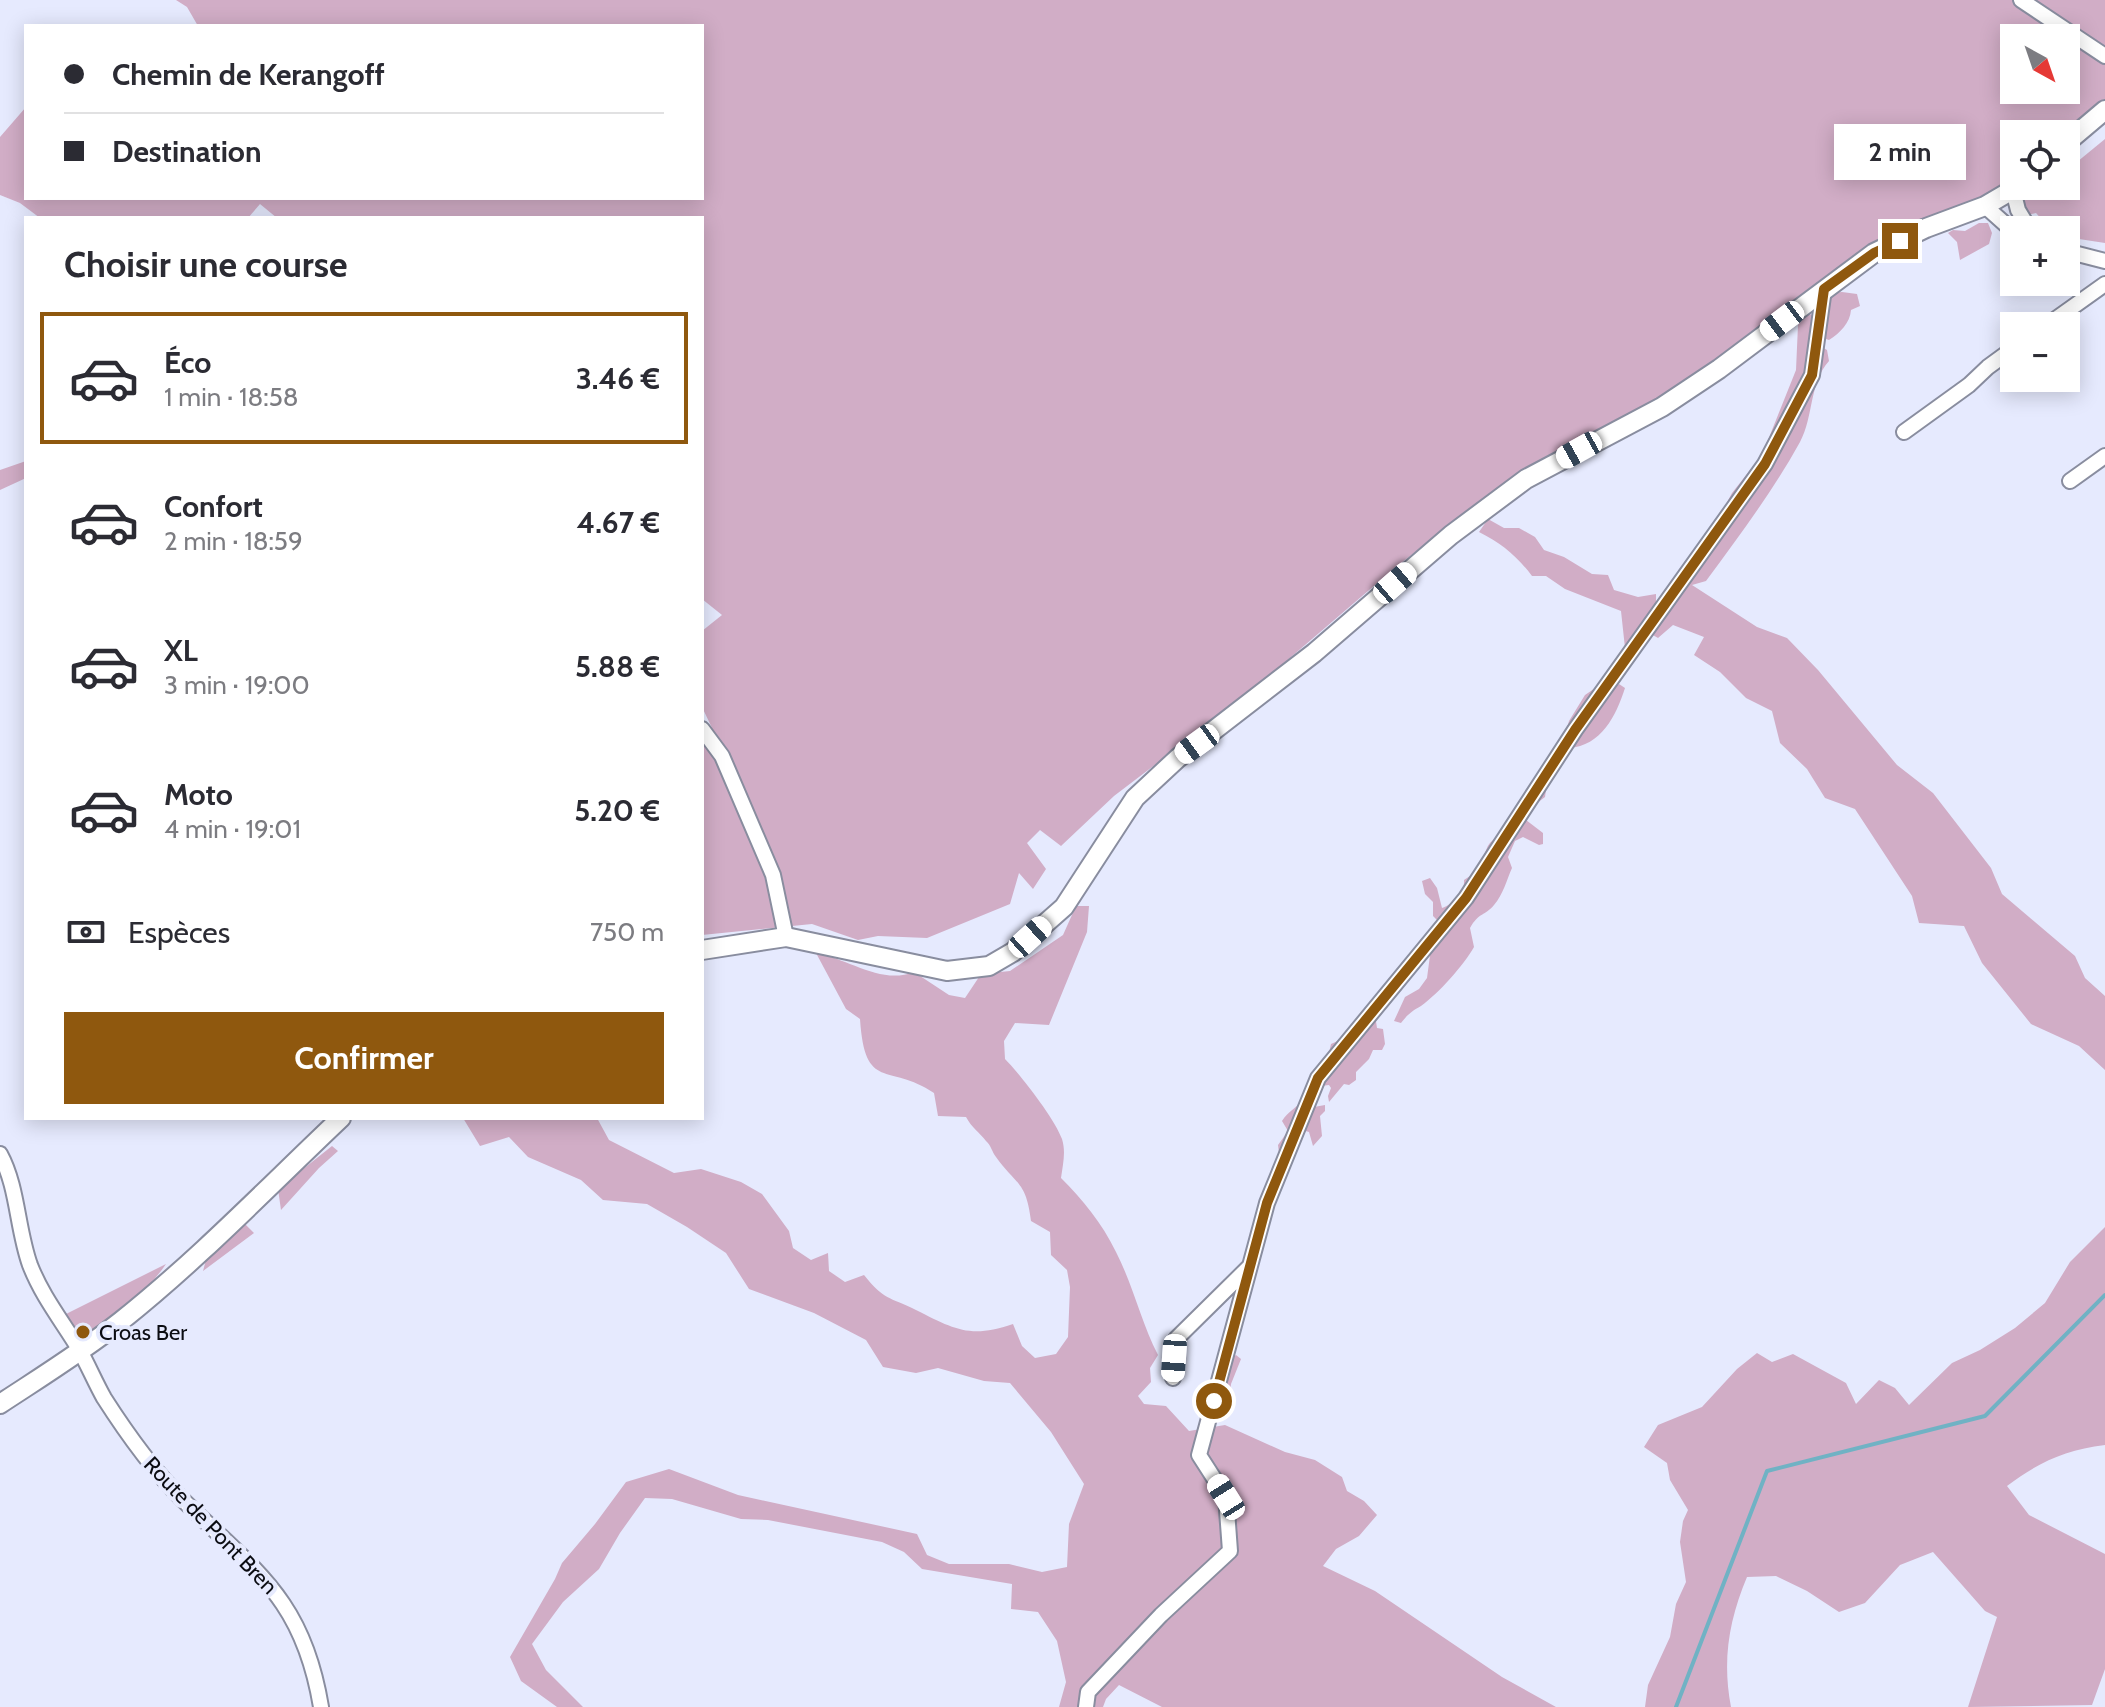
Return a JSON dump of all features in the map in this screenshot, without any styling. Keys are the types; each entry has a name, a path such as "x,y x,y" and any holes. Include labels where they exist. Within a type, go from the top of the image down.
{"street":[{"path":"2021,0 2105,56"},
{"path":"2080,131 2105,110"},
{"path":"2080,143 2105,123"},
{"path":"704,950 786,937 947,971 989,966 1013,952 1064,907 1135,798 1178,758 1314,653 1451,535 1526,479 1662,407 1719,369 1874,253 1926,228 1985,206 2000,196"},
{"path":"1985,206 2000,219"},
{"path":"2080,255 2105,261"},
{"path":"2066,312 2105,284"},
{"path":"1086,1707 1088,1692 1161,1615 1230,1551 1226,1497 1199,1455 1267,1203 1318,1078 1466,898 1575,730 1765,464 1812,375 1824,289"},
{"path":"1904,432 2000,358"},
{"path":"2070,481 2105,456"},
{"path":"704,732 722,756 773,875 786,937"},
{"path":"0,1404 80,1352 162,1287 339,1120"},
{"name":"Route de Pont Bren","path":"0,1154 7,1167 19,1230 39,1288 135,1444 162,1478 244,1556 281,1599 293,1617 309,1655 321,1707"},
{"path":"1173,1378 1176,1339 1250,1266"}],"shaded area":[{"path":"176,0 2105,0 2105,104 2080,123 2080,120 2000,120 2000,188 1990,196 1923,225 1662,403 1548,459 1483,499 1396,567 1248,694 1114,796 1061,846 1040,830 1027,843 1046,869 1033,889 1019,873 1010,904 927,938 878,936 858,940 812,924 704,935 704,725 712,728 704,711 704,629 722,615 704,601 704,216 275,216 260,204 250,216 37,216 20,203 0,195 0,137 24,109 24,200 704,200 704,24 197,24 187,7"},
{"path":"2105,139 2105,243 2080,239 2080,216 2027,215 2021,207 2024,200 2080,200 2080,160"},
{"path":"1979,223 1988,223 1992,233 1989,244 1960,260 1957,242 1948,233 1965,231"},
{"path":"1830,293 1857,294 1860,306 1851,310 1837,334 1829,340 1823,338 1822,347 1827,350 1829,361 1818,379 1800,442 1767,496 1706,581 1692,585 1757,627 1787,638 1818,670 1897,765 1933,793 1991,868 2002,894 2075,956 2085,978 2105,996 2105,1070 2079,1046 2031,1024 1982,963 1964,926 1919,923 1912,896 1855,809 1825,798 1807,769 1780,743 1772,711 1746,698 1720,672 1694,655 1704,637 1673,625 1658,638 1651,634 1625,648 1621,611 1565,589 1546,576 1532,576 1508,551 1479,532 1488,519 1504,528 1519,528 1535,537 1544,550 1564,557 1592,574 1608,575 1614,590 1638,597 1656,594 1656,605 1758,460 1796,370 1798,325 1807,314 1815,315"},
{"path":"24,462 24,479 0,490 0,470"},
{"path":"1604,682 1611,689 1619,684 1625,688 1612,719 1590,742 1569,748 1547,783 1545,797 1526,820 1543,833 1543,844 1523,837 1515,841 1508,857 1512,868 1500,897 1470,928 1474,947 1450,979 1428,1001 1401,1023 1394,1021 1405,997 1419,989 1427,978 1431,948 1440,923 1433,916 1433,902 1425,894 1422,881 1430,878 1437,888 1442,908 1458,897 1464,880 1478,870 1489,844 1503,831 1505,822 1530,789 1535,777 1541,775 1553,749 1563,741 1569,721 1585,695"},
{"path":"1076,906 1089,906 1087,932 1049,1025 1015,1023 1004,1041 1005,1059 1058,1130 1064,1149 1061,1178 1092,1212 1111,1241 1158,1355 1150,1368 1151,1382 1138,1396 1144,1404 1166,1406 1189,1431 1225,1425 1285,1452 1315,1460 1342,1477 1347,1491 1364,1501 1377,1515 1359,1536 1336,1549 1323,1566 1375,1591 1502,1677 1556,1707 1162,1707 1119,1685 1103,1707 1059,1707 1066,1682 1057,1641 1038,1612 1011,1609 1012,1584 922,1569 904,1552 882,1542 768,1520 741,1519 672,1499 645,1498 599,1569 563,1602 532,1644 546,1670 583,1707 557,1707 521,1681 510,1657 562,1563 626,1482 669,1469 738,1495 917,1534 927,1555 949,1564 1009,1564 1042,1572 1067,1567 1069,1524 1084,1484 1051,1432 1010,1383 984,1381 938,1368 916,1373 883,1367 866,1340 814,1313 749,1289 726,1253 687,1227 647,1204 603,1200 581,1180 528,1157 509,1137 480,1146 464,1120 598,1120 609,1140 674,1173 701,1169 741,1182 762,1194 789,1231 793,1248 811,1260 828,1253 829,1271 845,1282 864,1275 887,1297 963,1330 985,1331 1013,1324 1022,1346 1035,1358 1056,1354 1068,1337 1070,1287 1067,1270 1051,1255 1050,1232 1031,1221 1020,1185 966,1117 938,1116 934,1093 873,1067 867,1057 860,1019 846,1009 816,953 877,973 902,975 914,972 949,995 965,998 981,974 1010,971 1063,935"},
{"path":"1375,1015 1377,1028 1383,1029 1385,1044 1382,1050 1373,1050 1356,1072 1356,1080 1349,1085 1344,1084 1329,1102 1331,1088 1329,1085 1321,1086 1314,1107 1325,1105 1325,1111 1320,1116 1322,1136 1313,1146 1309,1132 1302,1130 1279,1153 1278,1145 1288,1131 1282,1121 1313,1086 1331,1044 1349,1036"},
{"path":"332,1146 338,1151 281,1210 278,1189"},
{"path":"244,1223 254,1233 203,1271 207,1256 222,1246"},
{"path":"2105,1227 2105,1445 2053,1458 2007,1486 2029,1515 2105,1554 2105,1669 2092,1705 1968,1707 1997,1617 1985,1611 1933,1552 1900,1565 1865,1603 1839,1612 1776,1576 1747,1577 1729,1640 1727,1673 1731,1707 1645,1707 1648,1685 1670,1637 1676,1604 1686,1582 1680,1542 1688,1510 1670,1480 1667,1463 1644,1447 1658,1425 1702,1407 1737,1369 1757,1353 1772,1362 1793,1354 1846,1383 1856,1404 1879,1380 1895,1388 1909,1405 1952,1363 2015,1328 2045,1303 2070,1262"},
{"path":"166,1264 129,1304 86,1337 79,1337 66,1314"},
{"path":"1236,1355 1241,1359 1230,1393 1221,1394 1226,1362"}],"waterway":[{"path":"1676,1707 1767,1471 1985,1416 2105,1295"}],"place":[{"name":"Croas Ber","path":"83,1332"}],"route":[{"path":"1214,1401 1267,1203 1318,1078 1466,898 1575,730 1765,464 1812,375 1824,289 1874,253 1900,241"}]}
